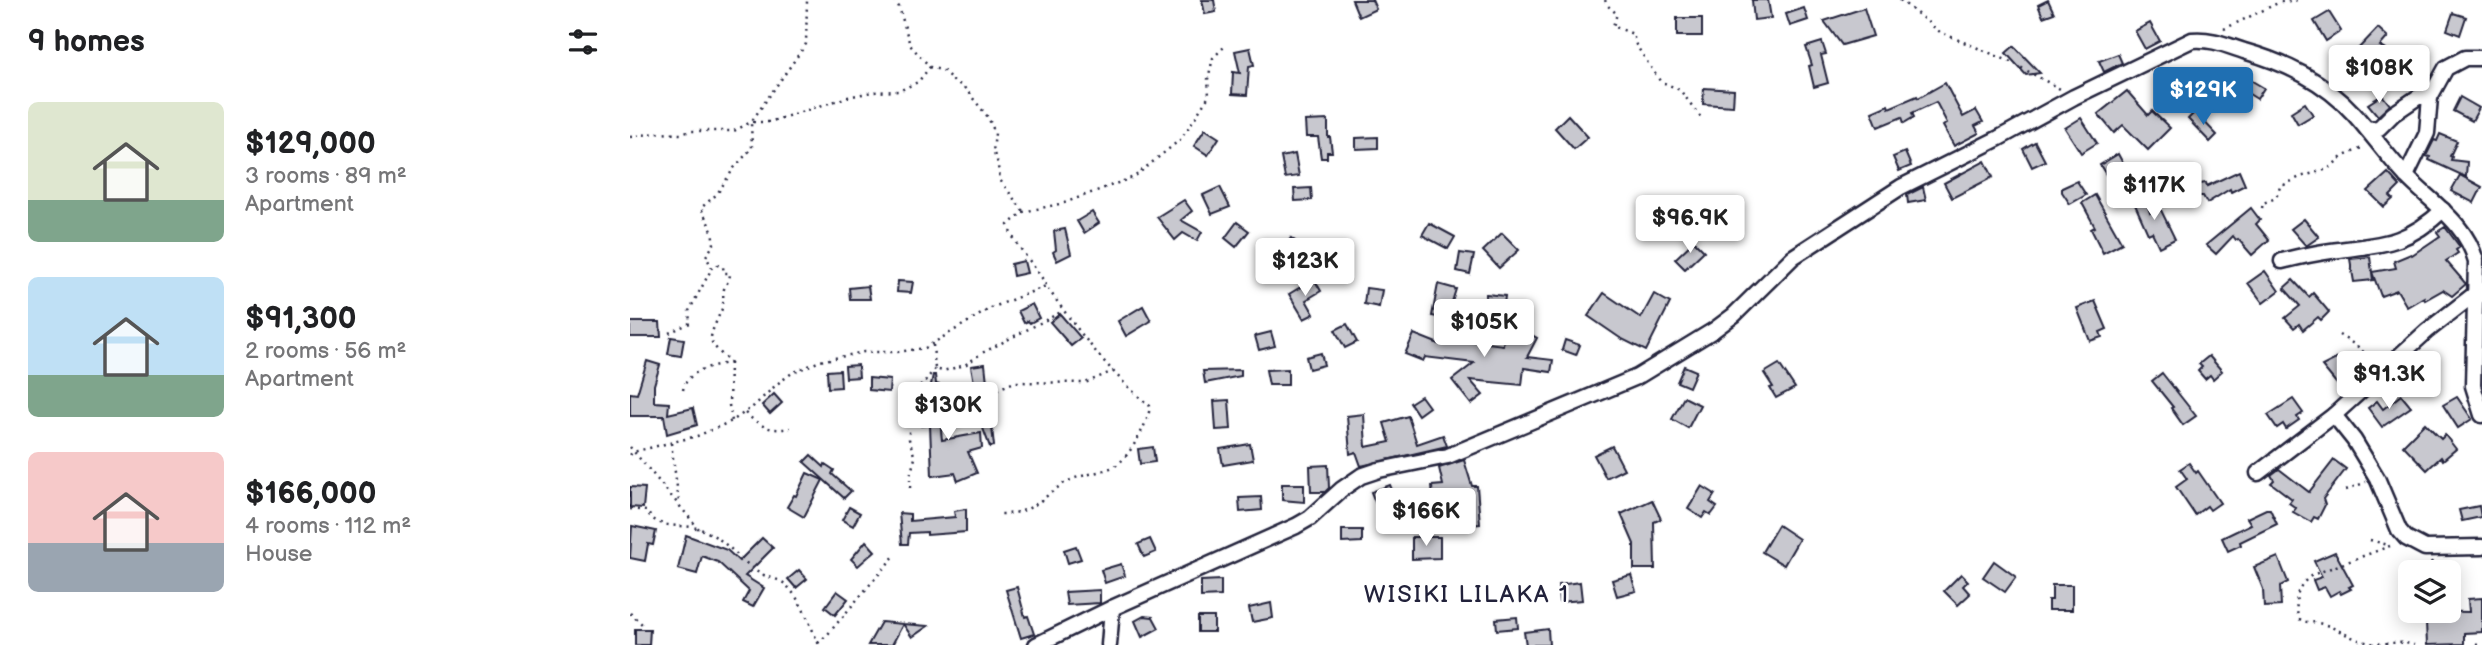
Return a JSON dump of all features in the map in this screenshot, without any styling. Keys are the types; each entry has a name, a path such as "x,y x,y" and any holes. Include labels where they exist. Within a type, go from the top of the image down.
{"street":[{"path":"1036,645 1296,526 1310,518 1361,476 1448,456 1637,377 1714,330 1734,315 1794,257 1901,187 2180,44 2204,39 2292,67 2338,98 2371,134 2389,159 2443,210 2472,244 2476,261 2473,386 2482,415"},
{"path":"2406,176 2427,133 2430,97 2446,68 2465,58 2482,58"},
{"path":"2371,134 2393,114 2418,97 2430,97"},
{"path":"2282,261 2329,251 2389,244 2423,228 2443,210"},
{"path":"2258,473 2334,415 2427,331 2476,293"},
{"path":"2334,415 2354,440 2377,478 2399,530 2406,538 2425,548 2482,547"},
{"path":"1109,645 1112,608"}],"path":[{"path":"630,136 734,131 751,122 806,44 807,0"},
{"path":"894,0 899,7 910,45 930,67 944,71 954,82 963,86 983,110 995,133 993,152 1000,180 1023,212"},
{"path":"1605,0 1617,14 1613,26 1633,34 1636,45 1660,81 1680,90 1702,119"},
{"path":"1900,0 1940,32 2011,62 2074,97"},
{"path":"2204,39 2280,2 2299,0"},
{"path":"1001,514 1016,514 1045,500 1064,483 1116,465 1147,421 1150,406 1113,371 1064,311 1011,234 1009,225 1023,212 1064,203 1134,177 1181,139 1209,96 1208,79 1213,58 1225,47"},
{"path":"751,122 769,122 848,97 872,92 899,91 918,82 930,67"},
{"path":"712,268 706,256 713,244 712,231 701,208 717,194 734,168 752,148 751,122"},
{"path":"2262,208 2263,203 2276,198 2280,187 2300,177 2328,169 2342,157 2362,149 2371,134"},
{"path":"669,333 690,323 689,311 712,268 718,265 723,267 724,273 730,273 730,279 723,293 722,310 711,331 711,342 715,350 730,363"},
{"path":"632,453 671,443 732,421 792,373 820,361 864,352 897,352 925,348 992,308 1046,286"},
{"path":"935,369 943,371 965,365 982,353 1064,311"},
{"path":"2339,335 2371,357 2381,373"},
{"path":"910,488 915,458 909,439 909,427 919,388 935,369 933,345"},
{"path":"683,390 695,373 730,363"},
{"path":"730,363 729,405 732,421"},
{"path":"997,389 1016,382 1084,383 1113,371"},
{"path":"746,412 757,424 766,428 775,431 790,428"},
{"path":"671,443 679,502"},
{"path":"630,447 632,453 679,502 699,529"},
{"path":"2346,490 2377,478"},
{"path":"630,509 647,512 649,517 663,524 699,529 722,541 757,572 784,583 803,608 818,644 895,555"},
{"path":"2390,546 2312,575 2296,592 2298,618 2305,623 2319,623 2349,638 2372,644 2414,645"},
{"path":"630,613 642,624"},
{"path":"2476,645 2482,643"}],"building":[{"path":"1202,0 1214,0 1216,12 1205,14"},
{"path":"1352,0 1372,0 1376,9 1359,17"},
{"path":"1752,0 1768,0 1771,18 1754,20"},
{"path":"2048,0 2054,13 2043,17 2038,5"},
{"path":"1804,8 1808,20 1790,26 1786,14"},
{"path":"1864,8 1873,36 1842,45 1824,21"},
{"path":"2329,12 2341,31 2326,41 2314,21"},
{"path":"2453,13 2466,17 2460,35 2447,30"},
{"path":"1677,18 1702,18 1702,36 1677,36"},
{"path":"2150,23 2160,41 2145,49 2135,31"},
{"path":"2378,28 2388,37 2380,46 2402,60 2379,81 2377,77 2369,81 2363,73 2369,68 2355,52"},
{"path":"1822,42 1826,54 1821,55 1828,83 1814,87 1809,66 1812,65 1806,47"},
{"path":"2014,46 2040,73 2026,75 2006,53"},
{"path":"1250,48 1254,65 1249,66 1247,95 1232,94 1233,72 1240,73 1235,51"},
{"path":"2118,54 2122,63 2104,72 2099,61"},
{"path":"2247,78 2264,88 2257,99 2241,89"},
{"path":"1945,83 1963,117 1976,110 1983,122 1975,126 1979,133 1954,146 1943,126 1947,123 1936,102 1912,113 1914,117 1904,123 1902,117 1878,127 1872,112 1917,96 1918,98"},
{"path":"1704,88 1734,90 1733,106 1703,104"},
{"path":"2127,91 2148,115 2152,111 2170,128 2148,150 2123,125 2114,133 2098,114"},
{"path":"2382,95 2390,105 2378,116 2368,104"},
{"path":"2460,97 2479,108 2472,121 2453,111"},
{"path":"2305,103 2313,115 2298,124 2291,112"},
{"path":"2195,112 2217,135 2210,142 2188,119"},
{"path":"1568,115 1588,137 1574,149 1555,128"},
{"path":"2081,118 2097,143 2081,153 2065,128"},
{"path":"1328,120 1328,137 1332,152 1327,152 1327,158 1321,158 1318,137 1306,137 1305,121"},
{"path":"1205,129 1219,138 1208,155 1194,146"},
{"path":"2440,134 2457,141 2450,156 2451,160 2467,162 2466,177 2429,160 2430,157 2426,156"},
{"path":"1378,137 1378,148 1356,149 1356,138"},
{"path":"2035,142 2045,161 2032,167 2023,149"},
{"path":"1905,152 1911,166 1899,171 1893,157"},
{"path":"1295,154 1299,176 1285,178 1281,157"},
{"path":"2118,154 2125,167 2121,169 2133,189 2120,197 2100,165"},
{"path":"1985,161 1993,177 1952,198 1944,183"},
{"path":"2239,171 2245,185 2231,192 2230,189 2207,203 2203,196 2193,196 2194,185 2206,183 2207,186"},
{"path":"2388,173 2400,186 2390,196 2393,199 2384,207 2368,191"},
{"path":"2460,175 2482,187 2474,203 2451,191"},
{"path":"2077,181 2086,195 2070,204 2062,188"},
{"path":"1220,187 1230,207 1212,214 1203,195"},
{"path":"1923,187 1926,200 1908,203 1907,195"},
{"path":"1311,188 1312,200 1295,201 1294,189"},
{"path":"2095,195 2122,243 2103,253 2091,229 2095,227 2082,203"},
{"path":"2145,196 2150,213 2160,208 2175,239 2159,247 2152,232 2148,234 2133,200"},
{"path":"1184,200 1192,211 1181,220 1202,232 1197,241 1183,233 1175,240 1157,217"},
{"path":"2251,208 2260,220 2256,224 2269,240 2252,255 2233,236 2216,254 2206,245"},
{"path":"1092,212 1099,223 1084,233 1077,221"},
{"path":"2304,219 2319,237 2306,246 2291,229"},
{"path":"1237,222 1249,231 1236,247 1225,238"},
{"path":"1429,223 1455,237 1448,249 1422,235"},
{"path":"2445,227 2460,247 2456,250 2458,253 2446,261 2466,284 2452,296 2443,290 2407,307 2397,290 2381,296 2372,272 2396,268 2394,261 2412,255 2440,236 2437,232"},
{"path":"1065,229 1071,254 1057,261 1053,252 1056,250 1054,231"},
{"path":"1502,233 1519,250 1499,268 1483,251"},
{"path":"1291,238 1310,252 1304,261 1299,257 1284,276 1270,265"},
{"path":"1694,241 1704,251 1685,269 1675,259"},
{"path":"1460,253 1474,255 1470,274 1457,271"},
{"path":"2370,257 2373,280 2354,282 2350,259"},
{"path":"1024,261 1027,273 1013,276 1011,264"},
{"path":"2265,271 2279,291 2263,303 2248,283"},
{"path":"1314,279 1321,291 1306,300 1314,314 1304,319 1289,294"},
{"path":"2293,280 2309,297 2313,293 2329,312 2321,320 2318,317 2303,330 2299,324 2294,328 2285,318 2300,306 2284,288"},
{"path":"898,281 913,282 911,293 897,292"},
{"path":"1438,284 1456,289 1452,302 1460,304 1456,321 1432,316"},
{"path":"868,286 870,299 850,299 849,288"},
{"path":"1366,288 1382,290 1379,307 1364,304"},
{"path":"1604,293 1641,318 1654,294 1670,303 1646,351 1620,338 1588,316"},
{"path":"1486,294 1505,296 1503,312 1485,311"},
{"path":"2095,301 2107,329 2100,332 2102,337 2090,341 2077,308"},
{"path":"1032,304 1039,318 1024,323 1018,311"},
{"path":"1143,306 1151,321 1126,336 1118,321"},
{"path":"1060,314 1081,338 1071,346 1050,322"},
{"path":"630,322 660,322 661,337 630,337"},
{"path":"1510,323 1537,338 1527,357 1553,360 1551,372 1524,368 1522,385 1470,380 1483,395 1471,404 1452,380 1474,363 1425,357 1423,361 1405,354 1414,334 1439,344 1440,337 1503,345"},
{"path":"1347,324 1357,342 1345,348 1335,330"},
{"path":"1271,332 1275,346 1259,350 1255,336"},
{"path":"671,337 684,339 681,356 668,354"},
{"path":"1565,340 1580,345 1576,355 1562,350"},
{"path":"1321,353 1324,365 1309,369 1306,357"},
{"path":"2209,356 2222,371 2213,379 2210,375 2205,379 2198,371 2202,367 2199,364"},
{"path":"2338,358 2354,379 2341,389 2322,366"},
{"path":"647,361 660,365 654,385 654,402 669,403 668,414 693,408 697,425 667,434 664,416 630,416 630,393 637,394"},
{"path":"985,364 994,446 990,447 979,409 973,410 972,395 976,394 971,366"},
{"path":"1779,364 1795,388 1776,398 1764,373"},
{"path":"858,365 859,377 846,378 845,366"},
{"path":"1684,366 1696,371 1689,387 1677,382"},
{"path":"1288,369 1288,385 1269,385 1266,370"},
{"path":"840,370 841,387 828,388 827,371"},
{"path":"1241,370 1241,376 1205,383 1203,371"},
{"path":"2162,373 2196,416 2183,425 2171,408 2173,407 2152,381"},
{"path":"933,375 936,384 943,386 938,399 942,440 981,433 982,448 968,452 977,473 958,481 955,473 932,476 930,425 921,426 919,415 925,414"},
{"path":"869,378 890,380 889,392 869,390"},
{"path":"774,394 782,403 770,414 762,405"},
{"path":"2401,395 2411,407 2382,427 2368,408 2377,401 2383,409"},
{"path":"1421,396 1429,407 1418,415 1410,403"},
{"path":"1684,397 1700,405 1688,428 1672,419"},
{"path":"2457,397 2472,419 2458,428 2443,405"},
{"path":"2293,399 2303,413 2297,417 2299,420 2286,429 2283,424 2277,428 2268,415"},
{"path":"1229,400 1231,429 1216,430 1214,401"},
{"path":"1364,414 1366,447 1390,442 1384,423 1408,416 1417,444 1443,435 1447,446 1361,466 1356,452 1350,454 1347,416"},
{"path":"2425,423 2441,439 2445,435 2456,449 2443,460 2441,457 2427,470 2403,445"},
{"path":"1250,444 1253,460 1223,465 1220,449"},
{"path":"1612,446 1624,469 1606,478 1594,455"},
{"path":"1153,447 1155,462 1140,464 1138,449"},
{"path":"811,455 824,467 825,464 834,470 832,474 851,491 844,498 804,462"},
{"path":"1464,460 1472,486 1477,486 1480,524 1470,525 1467,497 1433,500 1432,486 1443,485 1439,468"},
{"path":"2334,460 2346,469 2323,499 2325,505 2318,519 2314,517 2311,522 2293,512 2296,508 2289,503 2292,499 2271,483 2274,480 2271,475 2279,469 2309,492"},
{"path":"2189,463 2196,473 2198,471 2220,503 2210,510 2207,506 2195,515 2176,487 2187,479 2180,469"},
{"path":"1328,465 1329,488 1325,492 1311,492 1310,466"},
{"path":"807,473 823,480 804,517 787,507 794,495 796,496"},
{"path":"1282,484 1304,484 1304,502 1282,500"},
{"path":"1390,485 1399,507 1380,514 1371,492"},
{"path":"1702,486 1715,494 1710,502 1717,507 1711,515 1706,512 1702,518 1688,509"},
{"path":"630,487 645,488 643,508 630,507"},
{"path":"1261,497 1262,510 1240,512 1239,498"},
{"path":"1652,500 1661,519 1654,522 1655,569 1634,569 1634,544 1621,514"},
{"path":"2479,506 2481,517 2462,521 2459,510"},
{"path":"849,507 860,513 853,526 842,520"},
{"path":"966,509 966,532 927,535 927,532 909,533 908,544 902,544 899,513 910,514 910,521 955,517 954,511"},
{"path":"2270,509 2277,524 2228,551 2222,538 2251,524 2247,518"},
{"path":"1778,525 1799,539 1784,565 1762,552"},
{"path":"632,526 656,531 653,545 648,544 645,561 630,558"},
{"path":"1342,530 1362,530 1362,542 1342,543"},
{"path":"686,535 727,550 739,561 762,538 773,548 745,576 764,588 753,607 743,602 749,591 718,562 702,556 697,574 678,569"},
{"path":"1412,537 1440,537 1440,558 1412,559"},
{"path":"1150,539 1156,552 1144,557 1138,544"},
{"path":"866,541 875,551 858,566 851,559"},
{"path":"1076,546 1081,559 1068,563 1064,550"},
{"path":"2335,552 2353,585 2341,594 2339,591 2330,596 2325,587 2317,590 2313,580 2322,577 2314,561"},
{"path":"2278,557 2288,582 2280,586 2281,606 2264,607 2263,589 2254,567"},
{"path":"1994,561 2016,577 2005,592 1983,577"},
{"path":"1121,564 1125,576 1105,583 1101,570"},
{"path":"799,570 807,579 796,588 788,579"},
{"path":"1961,574 1968,581 1963,586 1970,594 1958,605 1944,591"},
{"path":"1631,575 1636,591 1617,596 1612,580"},
{"path":"1221,580 1221,596 1201,597 1201,581"},
{"path":"1580,582 1582,600 1559,602 1558,585"},
{"path":"2052,585 2072,585 2072,610 2048,610 2048,600 2052,600"},
{"path":"1017,587 1025,617 1028,616 1034,634 1021,638 1006,590"},
{"path":"1100,590 1100,603 1067,605 1065,592"},
{"path":"837,591 848,599 835,615 825,607"},
{"path":"2482,598 2482,632 2464,633 2464,644 2427,645 2426,623 2461,623 2461,612 2469,612 2468,599"},
{"path":"1271,603 1273,618 1252,622 1249,608"},
{"path":"1144,616 1153,617 1159,628 1142,637 1135,621"},
{"path":"1198,617 1214,617 1214,632 1198,632"},
{"path":"1517,617 1518,628 1497,630 1496,619"},
{"path":"881,622 903,624 892,645 868,645"},
{"path":"903,624 928,626 912,637"},
{"path":"635,629 650,629 649,645 635,645"},
{"path":"1548,629 1549,645 1526,645 1524,632"}],"district":[{"name":"WISIKI LILAKA 1","path":"1467,594"}]}
